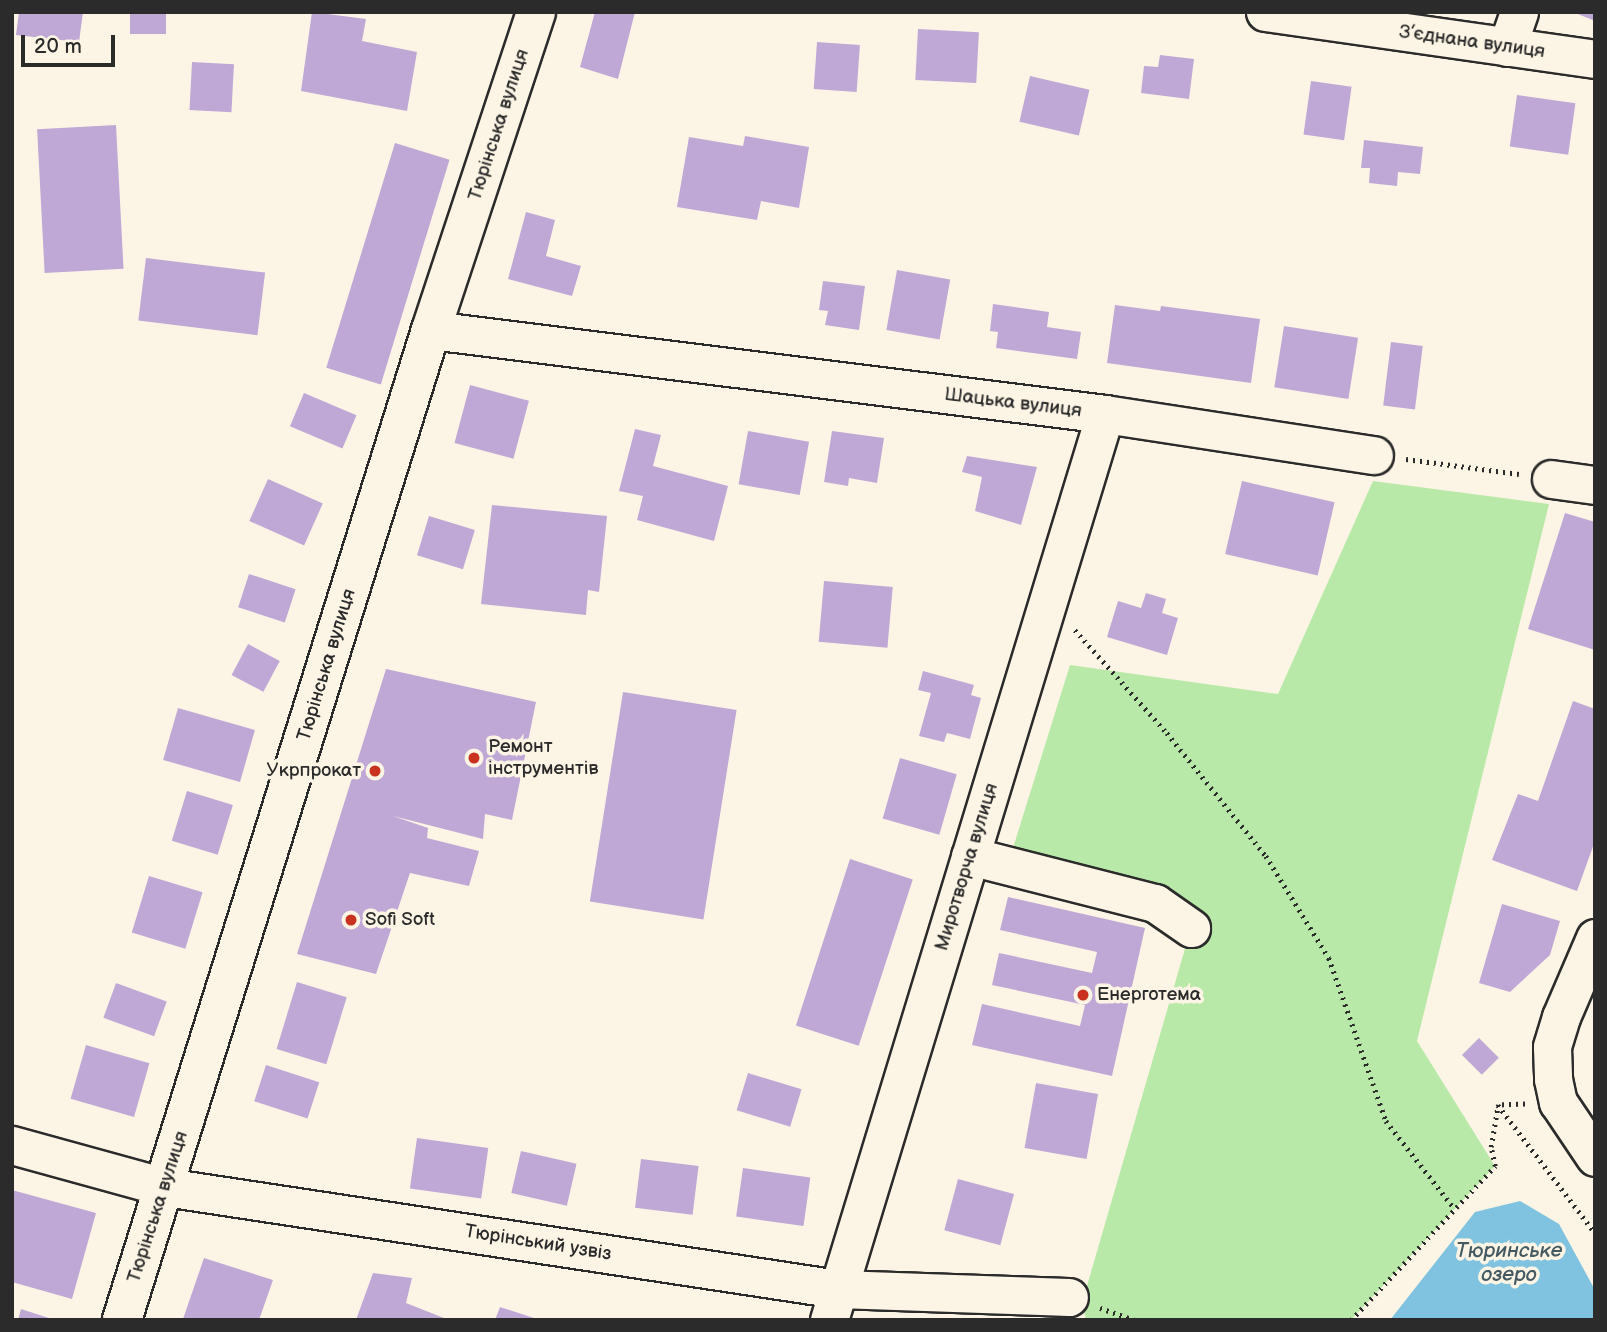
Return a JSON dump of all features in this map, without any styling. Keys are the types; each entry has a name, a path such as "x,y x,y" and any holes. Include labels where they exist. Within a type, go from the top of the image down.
{"main road":[{"name":"Тюрінська вулиця","path":"122,1320 431,330 536,12"}],"street":[{"name":"З’єднана вулиця","path":"1265,12 1595,59"},
{"path":"1507,47 1519,12"},
{"name":"Шацька вулиця","path":"431,330 1105,414 1374,455"},
{"name":"Миротворча вулиця","path":"833,1304 1105,414"},
{"path":"1551,479 1595,485"},
{"path":"970,856 1155,903 1191,928"},
{"path":"1595,939 1561,1017 1552,1047 1555,1090 1595,1157"},
{"name":"Тюрінський узвіз","path":"12,1146 165,1187 833,1304 1069,1297"}],"path":[{"path":"1374,455 1551,479"},
{"path":"1048,600 1167,733 1266,856 1329,958 1386,1121 1454,1208"},
{"path":"1497,1105 1555,1090"},
{"path":"1351,1320 1494,1166 1491,1147 1497,1105"},
{"path":"1497,1105 1595,1233"}],"green space":[{"path":"1373,481 1549,504 1417,1041 1495,1166 1351,1320 1086,1320 1082,1303 1191,928 1008,864 1070,665 1278,694"}],"water":[{"name":"Тюринське озеро","path":"1520,1201 1559,1224 1595,1290 1595,1320 1390,1320 1475,1212"}],"building":[{"path":"19,12 83,12 79,42 16,35"},
{"path":"130,12 166,12 166,34 130,34"},
{"path":"312,12 366,19 362,41 417,52 407,111 301,91"},
{"path":"595,12 635,12 618,79 580,67"},
{"path":"1573,12 1595,12 1595,21"},
{"path":"918,29 979,32 976,83 915,80"},
{"path":"817,42 860,45 857,92 814,89"},
{"path":"1160,55 1194,59 1189,99 1141,93 1144,66 1158,67"},
{"path":"192,62 234,64 231,112 189,110"},
{"path":"1030,76 1089,90 1079,136 1019,122"},
{"path":"1311,81 1352,87 1344,140 1303,134"},
{"path":"1517,95 1575,103 1568,155 1510,146"},
{"path":"116,125 124,269 45,273 37,129"},
{"path":"745,136 809,147 799,208 761,201 757,220 677,207 689,137 743,146"},
{"path":"1364,140 1423,147 1420,174 1398,172 1397,186 1369,183 1370,168 1361,168"},
{"path":"395,143 450,160 381,384 326,368"},
{"path":"526,212 555,220 546,256 581,266 572,296 508,279"},
{"path":"146,258 265,273 257,335 138,321"},
{"path":"897,270 950,279 940,339 886,330"},
{"path":"823,281 865,286 859,330 825,325 828,311 819,310"},
{"path":"993,304 1049,312 1047,327 1081,332 1077,359 996,348 998,332 990,331"},
{"path":"1115,305 1160,311 1161,306 1260,319 1251,383 1107,363"},
{"path":"1284,326 1358,338 1348,399 1274,387"},
{"path":"1391,342 1423,346 1415,409 1383,406"},
{"path":"470,385 529,401 513,459 454,443"},
{"path":"304,393 356,415 342,448 290,426"},
{"path":"635,429 661,435 653,466 728,486 714,541 637,520 643,496 619,491"},
{"path":"748,431 809,442 800,495 739,484"},
{"path":"832,431 884,438 877,483 849,478 848,486 824,482"},
{"path":"967,456 1037,467 1021,525 975,511 982,477 962,472"},
{"path":"268,479 323,503 304,545 249,521"},
{"path":"1242,481 1335,502 1318,575 1225,554"},
{"path":"492,505 607,516 599,592 588,590 586,615 481,604"},
{"path":"1565,513 1595,522 1595,650 1528,629"},
{"path":"429,516 475,530 463,569 417,555"},
{"path":"249,574 296,589 285,622 238,607"},
{"path":"824,581 893,587 887,648 819,642"},
{"path":"1146,593 1166,599 1162,613 1178,618 1167,655 1107,637 1118,601 1141,608"},
{"path":"248,644 280,661 263,692 232,675"},
{"path":"386,669 536,702 512,820 485,814 483,839 393,816 428,828 427,838 479,851 469,886 410,873 376,974 297,954"},
{"path":"923,671 974,685 971,695 981,698 970,739 947,733 944,742 919,736 931,693 918,690"},
{"path":"623,692 737,710 703,919 590,901"},
{"path":"1573,701 1595,709 1595,841 1577,891 1492,860 1518,794 1538,801"},
{"path":"178,708 255,730 240,782 163,760"},
{"path":"900,758 957,774 939,835 883,819"},
{"path":"187,791 233,805 218,855 172,841"},
{"path":"850,859 913,879 859,1046 796,1025"},
{"path":"149,876 203,892 185,949 132,932"},
{"name":"Енерготема","path":"1008,897 1145,928 1112,1076 972,1045 982,1004 1080,1026 1085,1005 992,985 999,953 1092,973 1097,952 1000,930"},
{"path":"1502,904 1560,921 1550,955 1510,992 1479,983"},
{"path":"297,982 347,997 326,1064 277,1049"},
{"path":"116,983 167,1001 154,1036 103,1018"},
{"path":"1479,1038 1499,1058 1482,1075 1462,1055"},
{"path":"86,1045 149,1063 134,1117 71,1099"},
{"path":"266,1065 319,1082 308,1118 254,1101"},
{"path":"748,1073 802,1089 790,1127 737,1110"},
{"path":"1036,1083 1098,1094 1087,1159 1025,1148"},
{"path":"417,1138 488,1148 481,1199 410,1189"},
{"path":"521,1151 577,1164 567,1206 511,1193"},
{"path":"641,1159 699,1166 693,1215 635,1208"},
{"path":"743,1168 810,1177 804,1226 736,1217"},
{"path":"958,1179 1014,1194 1000,1245 944,1230"},
{"path":"12,1190 96,1213 72,1299 12,1282"},
{"path":"204,1258 273,1280 259,1320 183,1319"},
{"path":"373,1273 412,1278 406,1303 449,1320 356,1320"},
{"path":"500,1307 537,1319 537,1320 495,1320"},
{"path":"21,1309 52,1319 52,1320 18,1320"}],"place":[{"name":"Ремонт інструментів","path":"474,758"},
{"name":"Укрпрокат","path":"375,771"},
{"name":"Sofi Soft","path":"351,920"},
{"name":"Енерготема","path":"1083,995"}]}
